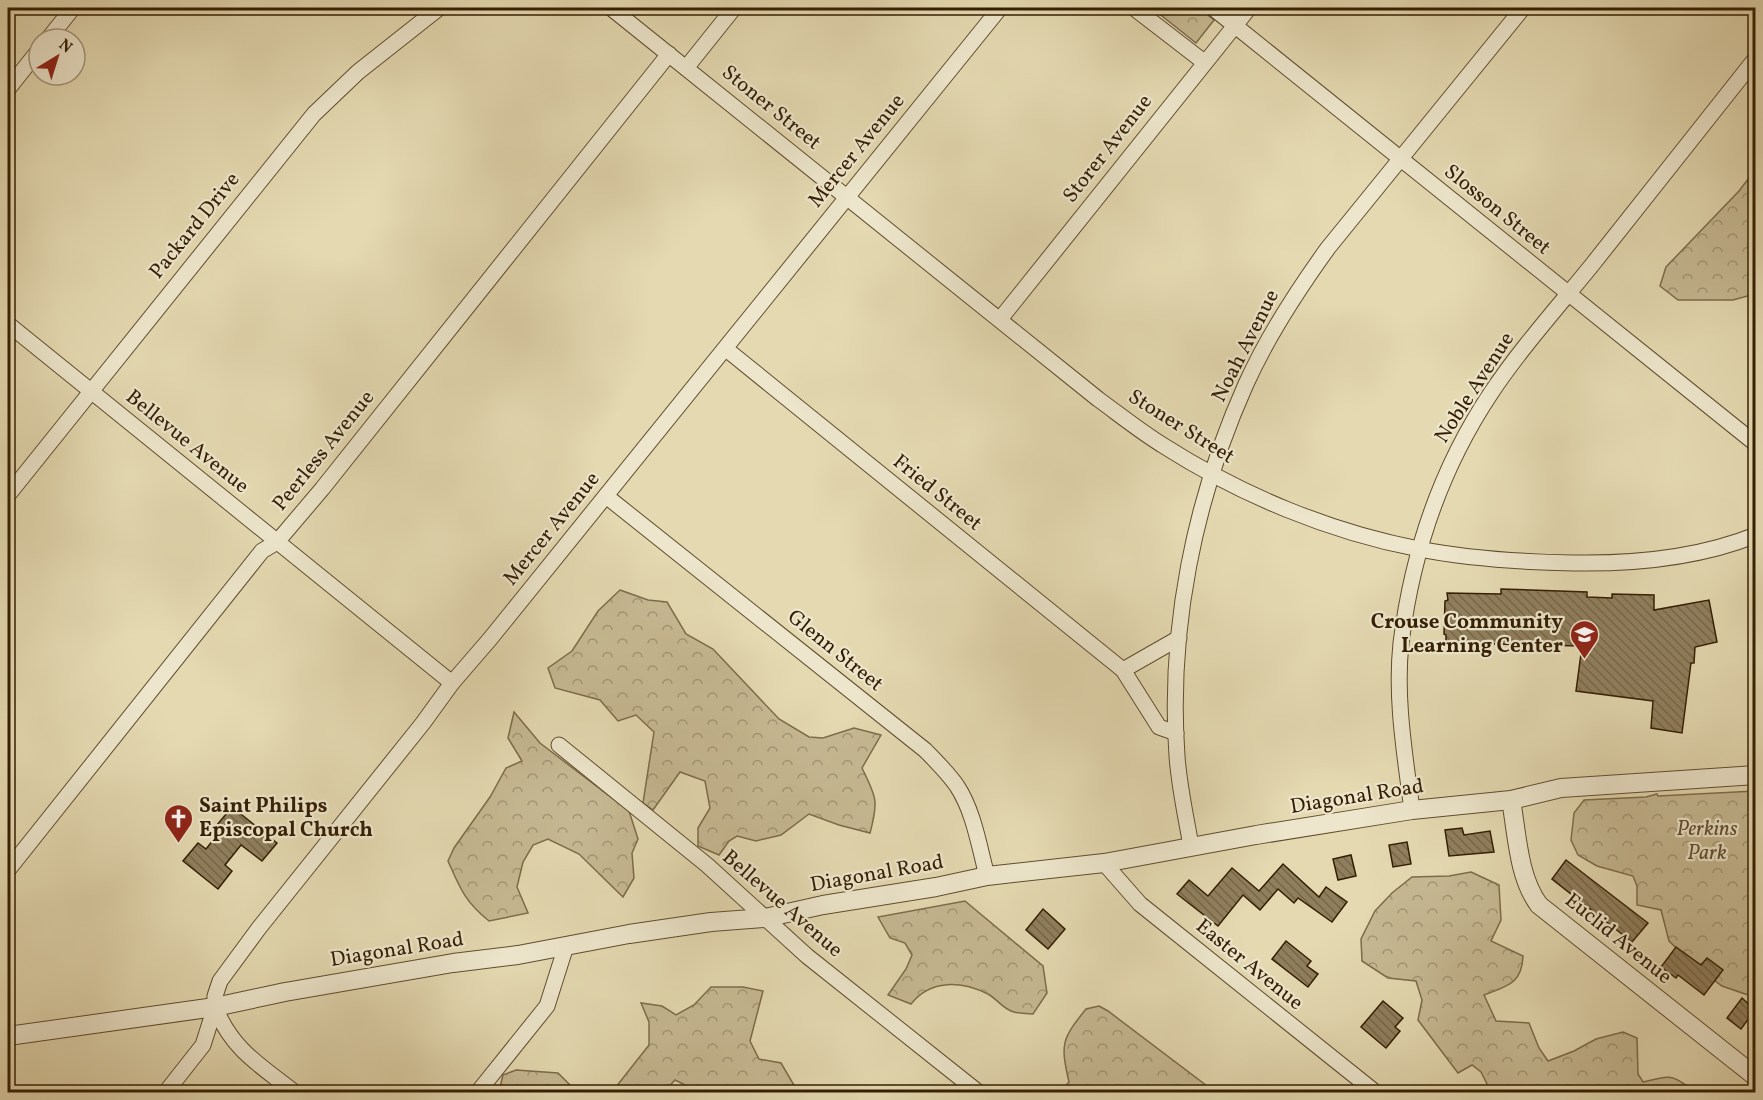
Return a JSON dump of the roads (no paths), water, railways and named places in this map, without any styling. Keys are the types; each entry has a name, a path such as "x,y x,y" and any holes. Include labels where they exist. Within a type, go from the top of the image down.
{"street":[{"path":"58,27 73,8"},
{"name":"Packard Drive","path":"8,495 314,114 358,72 440,8"},
{"path":"611,8 669,54"},
{"path":"686,68 734,8"},
{"name":"Mercer Avenue","path":"166,1092 203,1045 215,1007 214,996 220,981 259,928 423,723 452,683 726,349 1000,8"},
{"path":"1134,8 1204,62"},
{"name":"Slosson Street","path":"1213,8 1755,444"},
{"name":"Storer Avenue","path":"1001,318 1249,8"},
{"name":"Noah Avenue","path":"1191,846 1177,758 1176,733 1179,638 1183,600 1197,527 1212,473 1246,382 1295,295 1328,248 1523,8"},
{"name":"Stoner Street","path":"669,54 1001,318 1098,399 1146,435 1212,473 1264,499 1321,522 1419,549 1478,558 1536,562 1613,562 1691,553 1755,535"},
{"name":"Peerless Avenue","path":"8,870 262,551 277,542 412,377 669,54"},
{"name":"Noble Avenue","path":"1412,810 1399,696 1399,673 1407,603 1419,549 1434,502 1466,434 1512,364 1755,58"},
{"path":"8,89 27,65"},
{"name":"Bellevue Avenue","path":"8,324 452,683"},
{"name":"Fried Street","path":"726,349 1123,670 1159,727 1176,733"},
{"name":"Glenn Street","path":"606,496 925,750 942,767 964,798 974,824 987,876"},
{"path":"1123,670 1179,638"},
{"name":"Bellevue Avenue","path":"559,746 706,865 807,956 978,1092"},
{"name":"Diagonal Road","path":"9,1032 215,1007 296,990 629,934 711,922 765,918 823,905 936,887 987,876 1104,864 1191,846 1412,810 1511,800 1578,785 1755,775"},
{"name":"Euclid Avenue","path":"1511,800 1523,867 1532,895 1539,904 1755,1077"},
{"name":"Easter Avenue","path":"1104,864 1140,904 1375,1092"},
{"path":"478,1092 548,1006 566,946"},
{"path":"215,1007 223,1028 240,1049 294,1092"}],"place":[{"name":"Crouse Community Learning Center","path":"1584,660"},
{"name":"Saint Philips Episcopal Church","path":"178,844"}],"park label":[{"name":"Perkins Park","path":"1707,841"}]}
